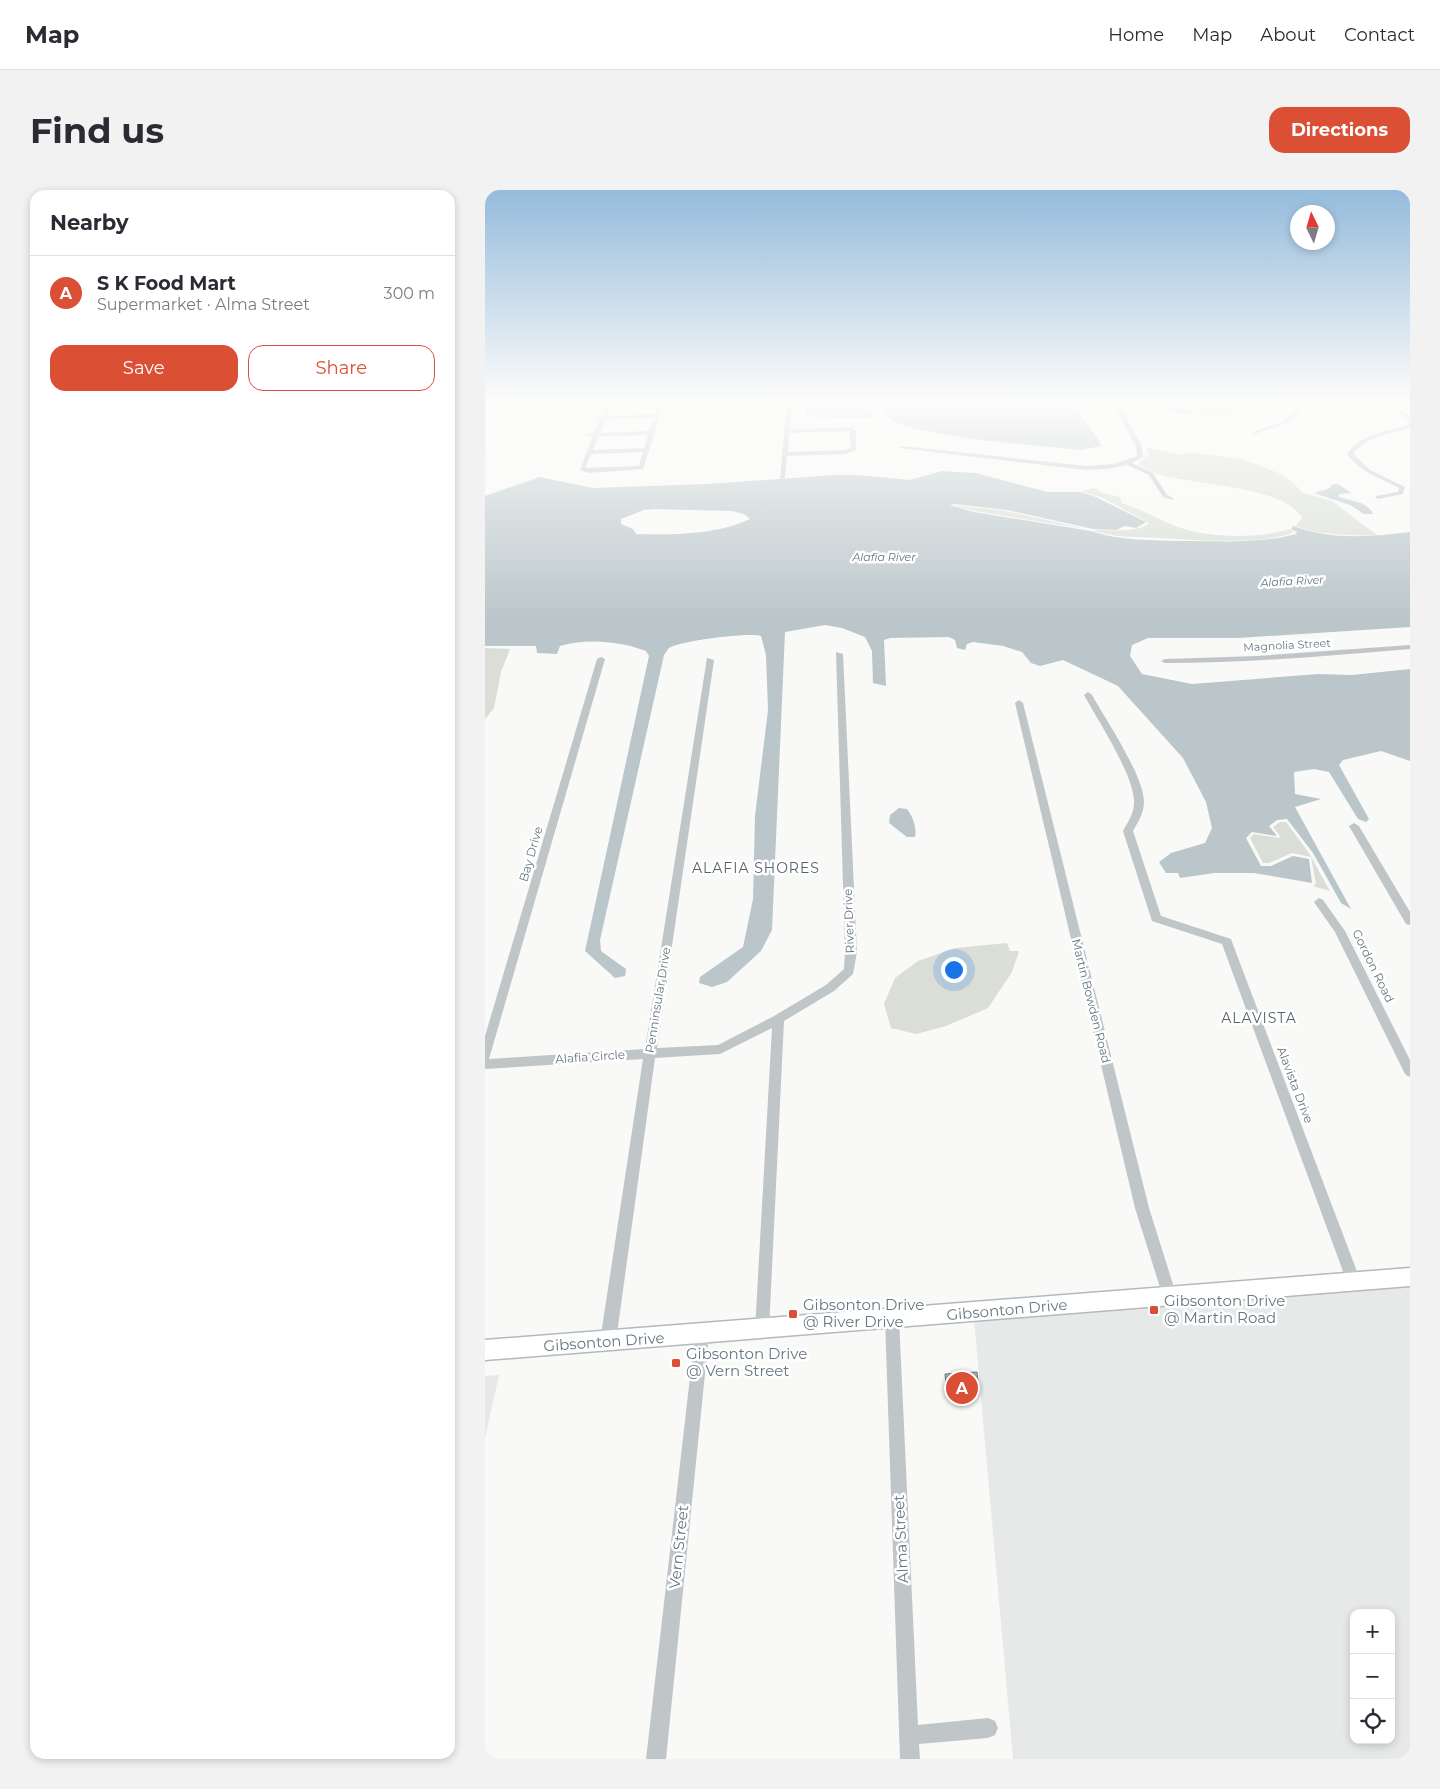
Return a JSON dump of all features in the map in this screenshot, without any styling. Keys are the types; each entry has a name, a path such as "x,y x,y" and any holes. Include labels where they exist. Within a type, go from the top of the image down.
{"main road":[{"name":"Gibsonton Drive","path":"485,1350 761,1330 1410,1277"}],"street":[{"path":"782,478 783,473"},
{"path":"1149,473 1165,496 1171,499"},
{"path":"1371,473 1402,488 1401,493 1378,497"},
{"name":"Magnolia Street","path":"1165,660 1199,661 1410,648"},
{"name":"River Drive","path":"778,1020 830,988 849,971 851,952 839,654"},
{"name":"Bay Drive","path":"485,1056 601,659"},
{"name":"Penninsular Drive","path":"608,1341 710,660"},
{"name":"Alavista Drive","path":"1088,695 1133,780 1139,798 1137,814 1128,831 1155,918 1227,942 1354,1282"},
{"name":"Martin Bowden Road","path":"1019,703 1141,1208 1170,1297"},
{"path":"1354,826 1410,921"},
{"name":"Gordon Road","path":"1319,902 1340,931 1410,1072"},
{"path":"761,1330 778,1020"},
{"name":"Alafia Circle","path":"485,1064 720,1049 778,1020"},
{"name":"Alma Street","path":"892,1319 910,1759"},
{"name":"Vern Street","path":"657,1759 703,1334"},
{"path":"910,1735 988,1728"}],"shaded area":[{"path":"1156,473 1279,473 1291,481 1303,493 1332,501 1377,535 1336,534 1305,529 1295,526 1302,518 1291,507 1276,498 1256,492"},
{"path":"1095,488 1102,493 1120,497 1122,503 1190,531 1234,536 1249,536 1289,529 1294,532 1282,536 1237,541 1134,537 1103,533 1093,530 1131,530 1149,523 1103,498 1081,491"},
{"path":"953,505 1006,511 1086,529 975,511"},
{"path":"485,648 510,649 501,672 494,708 485,719"},
{"path":"1280,822 1286,822 1309,853 1330,891 1313,886 1316,884 1311,857 1292,853 1269,863 1263,863 1250,838 1254,834 1279,838 1280,836 1273,827"},
{"path":"1007,943 1010,951 1019,951 1012,972 988,1008 946,1026 916,1034 891,1028 884,1004 895,978 918,961 956,948"},
{"path":"1410,1284 1410,1759 1013,1759 974,1319"},
{"path":"499,1375 485,1438 485,1376"}],"water":[{"name":"Alafia River","path":"934,473 976,473 1048,492 1081,492 1096,497 1146,522 1136,528 1125,526 1116,530 1093,529 1007,510 950,505 974,512 1125,538 1182,541 1254,541 1296,534 1297,532 1291,529 1293,526 1322,534 1351,536 1410,532 1410,627 1238,638 1148,638 1132,645 1130,656 1142,674 1192,684 1318,674 1352,675 1410,669 1410,761 1381,751 1343,760 1339,765 1369,819 1366,822 1358,819 1329,772 1314,769 1294,772 1295,794 1321,799 1295,807 1351,909 1341,903 1313,853 1287,819 1277,820 1269,826 1277,836 1252,832 1246,838 1261,866 1271,866 1293,856 1309,859 1312,883 1254,873 1214,873 1180,878 1178,873 1166,873 1159,862 1171,853 1205,843 1212,828 1206,802 1183,758 1118,686 1063,660 1040,666 1031,663 1022,652 1003,646 973,642 967,644 965,650 957,648 955,640 949,637 890,638 884,640 886,686 873,683 872,651 865,637 842,628 825,625 785,632 772,930 761,951 727,982 712,987 699,983 700,977 743,947 753,899 755,816 768,710 766,655 761,636 754,635 730,636 675,645 669,648 664,655 600,940 601,951 626,969 625,976 615,978 585,951 649,656 646,651 625,645 592,641 560,646 557,654 537,653 536,646 485,646 485,496 540,477 593,488 708,484 857,475 910,480","holes":["653,509 732,511 744,514 750,519 723,528 694,533 636,534 633,529 621,524 621,519 644,510"]},
{"path":"1333,484 1338,484 1351,493 1338,496 1367,506 1373,514 1364,514 1350,505 1314,493 1328,489"},
{"path":"899,808 907,809 911,815 915,826 915,837 907,837 889,823 890,815"}],"building":[{"path":"977,1372 979,1393 947,1396 945,1374"}],"place":[{"name":"Gibsonton Drive @ Martin Road","path":"1154,1310"},
{"name":"Gibsonton Drive @ River Drive","path":"793,1314"},
{"name":"Gibsonton Drive @ Vern Street","path":"676,1363"},
{"name":"S K Food Mart","path":"962,1388"}],"district":[{"name":"ALAFIA SHORES","path":"756,868"},
{"name":"ALAVISTA","path":"1259,1018"}]}
